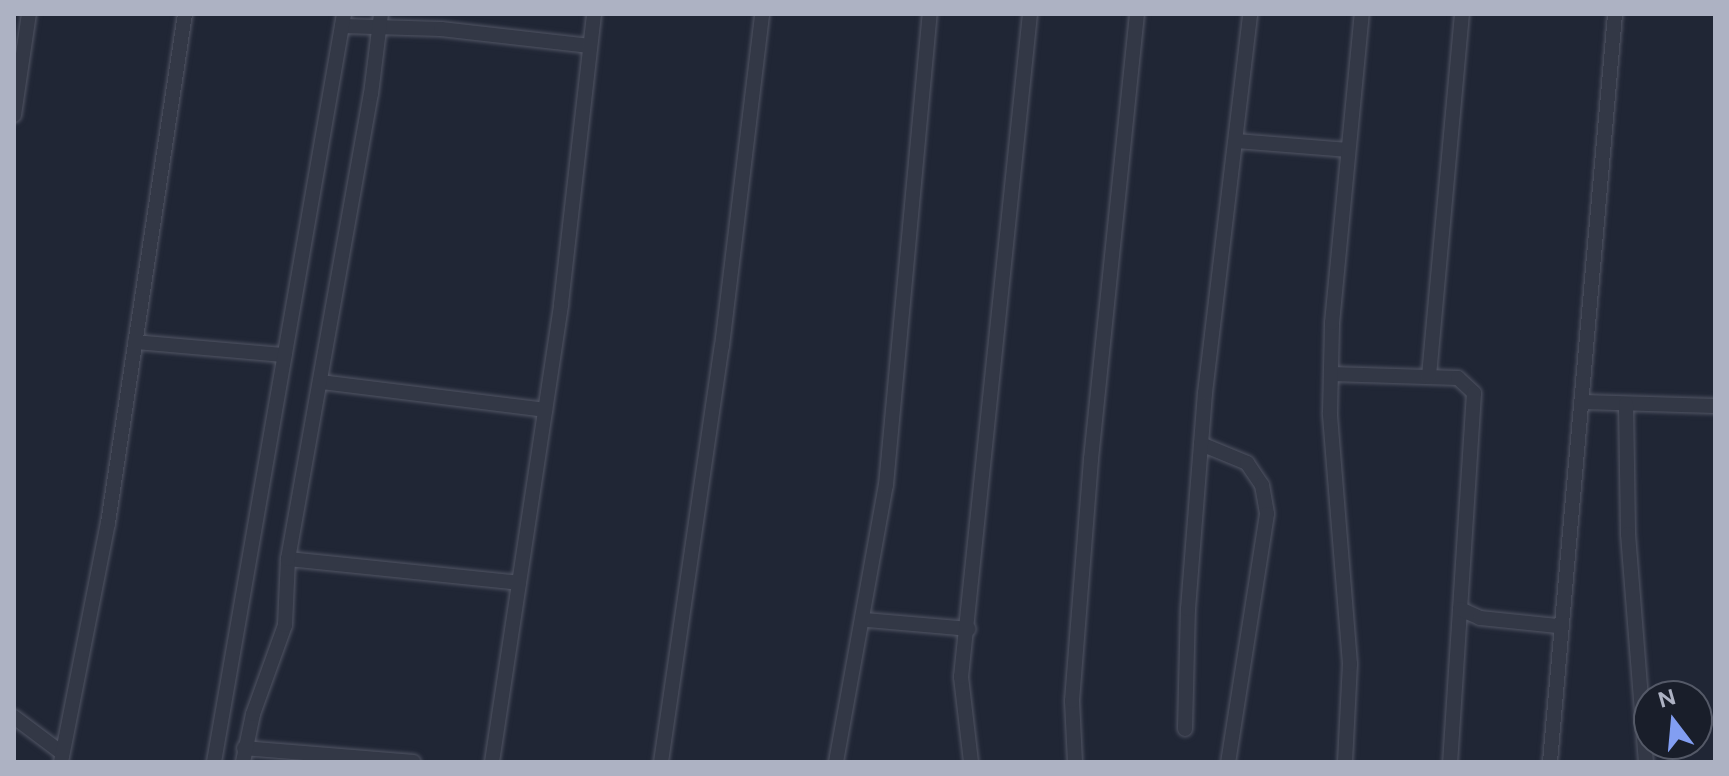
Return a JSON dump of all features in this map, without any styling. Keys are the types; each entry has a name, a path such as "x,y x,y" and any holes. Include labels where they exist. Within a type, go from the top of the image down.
{"street":[{"path":"14,115 29,14"},
{"path":"14,717 61,758 108,523 185,14"},
{"path":"492,762 545,410 594,14"},
{"path":"661,762 722,346 762,14"},
{"path":"836,762 866,620 886,485 930,14"},
{"path":"971,762 961,687 969,629 995,320 1030,14"},
{"path":"1075,762 1072,701 1091,459 1137,14"},
{"path":"1185,729 1188,609 1201,444 1250,14"},
{"path":"1345,762 1349,633 1331,374 1362,14"},
{"path":"1429,376 1462,14"},
{"path":"1550,762 1558,626 1583,402 1589,271 1615,14"},
{"path":"214,762 343,20 380,20 590,46"},
{"path":"380,20 321,382 288,559 285,625 244,755 413,762"},
{"path":"1237,141 1348,150"},
{"path":"135,342 284,355"},
{"path":"1331,374 1465,380 1474,393 1450,762"},
{"path":"321,382 545,410"},
{"path":"1583,402 1715,406"},
{"path":"1626,404 1628,534 1646,762"},
{"path":"1201,444 1247,463 1262,485 1267,514 1228,762"},
{"path":"288,559 519,583"},
{"path":"1460,609 1480,618 1558,626"},
{"path":"866,620 969,629"}]}
